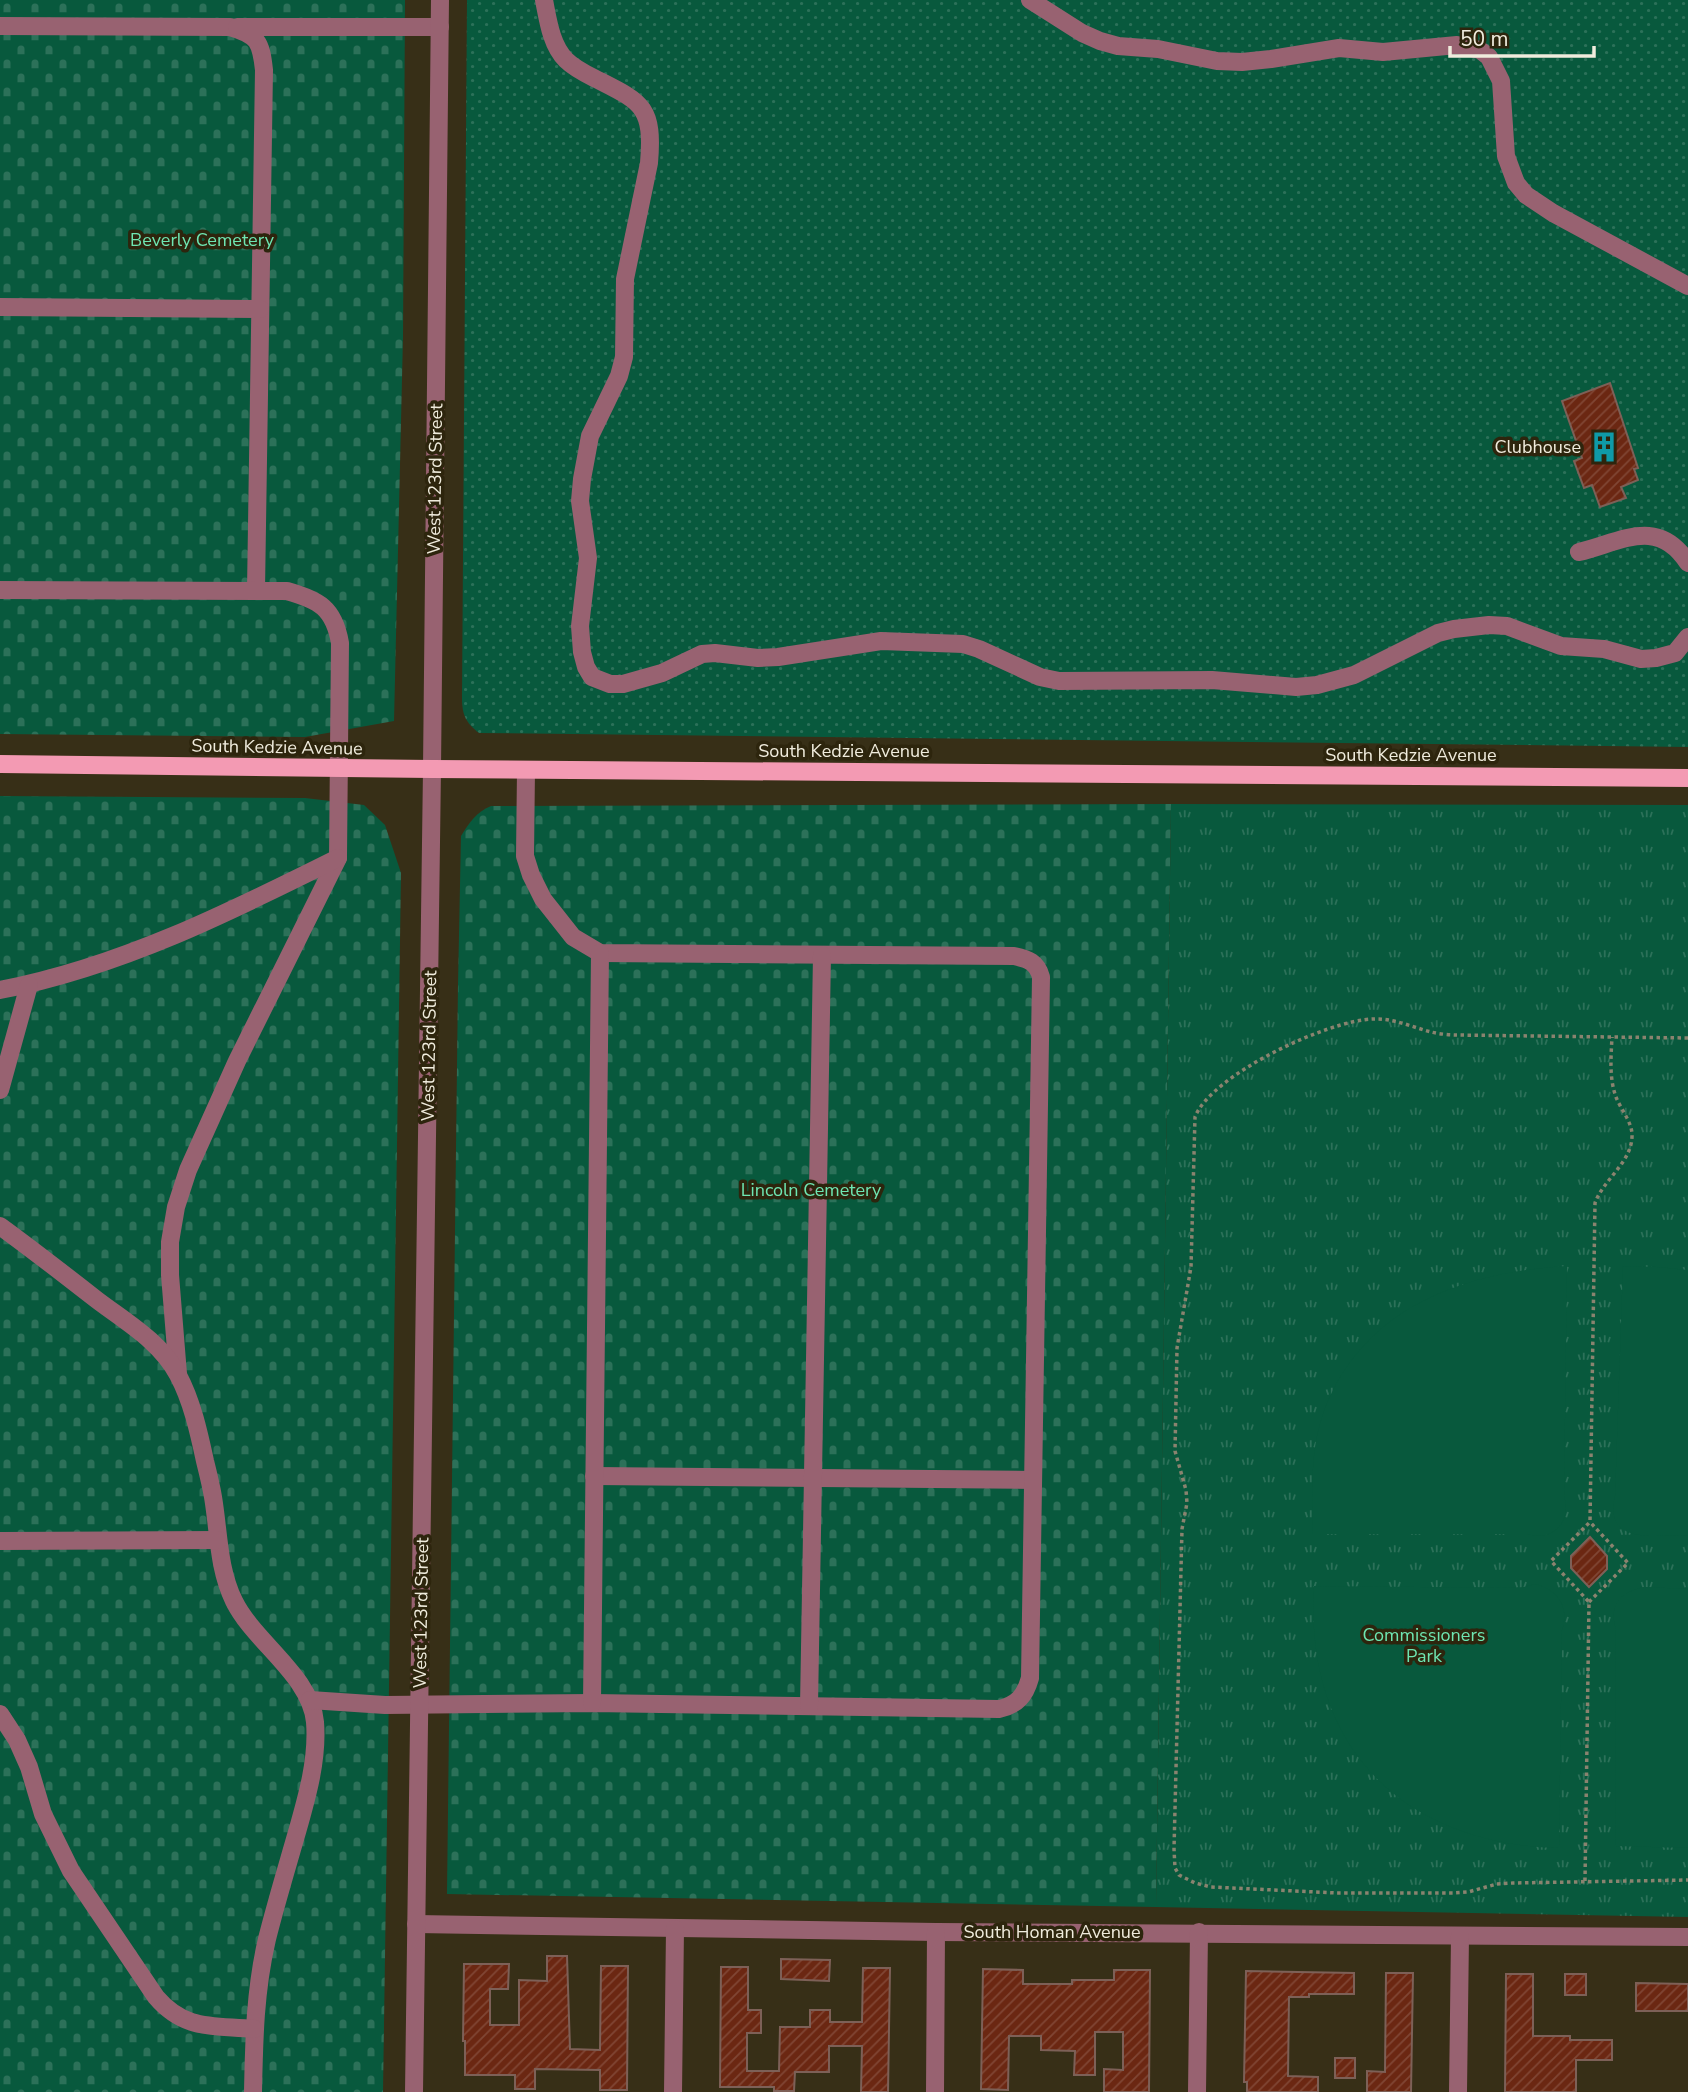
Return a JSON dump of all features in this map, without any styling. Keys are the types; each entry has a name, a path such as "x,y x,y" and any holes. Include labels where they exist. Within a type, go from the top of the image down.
{"main road":[{"name":"South Kedzie Avenue","path":"0,764 340,769 1688,778"}],"street":[{"name":"West 123rd Street","path":"414,2092 440,0"},
{"path":"544,0 552,35 565,59 574,67 634,99 647,118 651,144 625,279 624,357 619,376 590,436 582,479 580,501 588,558 579,626 582,652 592,677 610,684 623,684 662,673 702,654 778,657 881,641 963,644 1040,677 1059,681 1212,680 1296,687 1344,678 1422,640 1454,629 1507,626 1561,646 1604,649 1641,659 1675,653 1688,639"},
{"path":"1030,0 1082,33 1100,41 1217,61 1262,60 1339,48 1383,52 1457,45 1480,50 1489,57 1501,81 1506,156 1516,183 1526,195 1574,225 1688,286"},
{"path":"0,26 440,27"},
{"path":"230,27 248,32 258,40 262,54 257,590"},
{"path":"0,307 260,309"},
{"path":"1579,552 1626,538 1649,535 1672,543 1688,563"},
{"path":"0,590 287,591 310,597 327,610 338,627 338,858 231,1074 188,1170 176,1207 170,1242 178,1374 203,1451 229,1590 240,1613 310,1700 315,1721 315,1755 258,1985 253,2092"},
{"path":"310,1700 419,1704 592,1703 999,1709 1011,1706 1019,1700 1030,1678 1041,977 1038,968 1026,958 1014,956 600,953 573,937 543,899 531,875 525,856 526,770"},
{"path":"0,990 29,985 149,946 217,919 338,858"},
{"path":"592,1703 600,953"},
{"path":"810,1706 822,954"},
{"path":"0,1090 29,985"},
{"path":"0,1226 131,1325 158,1348 178,1374"},
{"path":"594,1476 1033,1480"},
{"path":"0,1541 218,1540"},
{"path":"0,1714 17,1740 43,1814 71,1871 156,1997 168,2011 180,2019 254,2029"},
{"name":"South Homan Avenue","path":"416,1924 936,1932 1688,1937"},
{"path":"673,2092 676,1929"},
{"path":"935,2092 936,1932"},
{"path":"1197,2092 1199,1932"},
{"path":"1458,2092 1460,1936"}],"path":[{"path":"1688,1038 1457,1035 1432,1032 1386,1020 1360,1020 1290,1044 1263,1058 1204,1101 1195,1118 1191,1267 1177,1348 1175,1451 1187,1503 1182,1536 1174,1849 1175,1868 1179,1875 1195,1883 1211,1886 1337,1893 1468,1892 1497,1884 1688,1880"},
{"path":"1585,1882 1589,1602 1628,1563 1590,1522 1595,1203 1600,1191 1619,1168 1632,1138 1631,1128 1615,1096 1612,1081 1612,1037"},
{"path":"1589,1602 1550,1561 1590,1522"}],"green space":[{"name":"Beverly Cemetery","path":"0,0 405,0 403,336 394,721 305,737 0,734"},
{"path":"467,0 1688,0 1688,747 479,733 466,718 462,698"},
{"path":"0,796 305,798 364,805 385,825 401,873 383,2092 0,2092"},
{"name":"Lincoln Cemetery","path":"1171,804 1156,1907 447,1894 461,836 477,815 491,806"},
{"name":"Commissioners Park","path":"1171,804 1688,805 1688,1917 1156,1907"},
{"path":"1567,1266 1566,1505 1559,1527 1553,1532 1537,1536 1313,1534 1313,1475 1318,1431 1339,1380 1361,1349 1388,1323 1419,1303 1453,1288 1490,1277"},
{"path":"1623,1266 1688,1270 1688,1535 1635,1534 1624,1530 1617,1523 1613,1512"},
{"path":"1535,1584 1550,1590 1560,1600 1564,1614 1559,1848 1503,1842 1453,1828 1410,1806 1374,1776 1346,1738 1326,1694 1315,1643 1314,1586 1520,1588"},
{"path":"1644,1587 1688,1589 1688,1848 1615,1846 1614,1613 1615,1606 1623,1596"}],"building":[{"name":"Clubhouse","path":"1610,383 1638,468 1634,469 1638,480 1621,487 1626,498 1600,507 1592,485 1584,488 1574,461 1582,458 1562,401"},
{"path":"1590,1537 1607,1556 1607,1569 1589,1587 1571,1568 1571,1556"},
{"path":"547,1956 567,1956 570,2049 600,2050 601,1966 628,1966 627,2090 600,2090 600,2070 535,2069 535,2089 515,2089 515,2075 465,2075 464,1964 509,1964 508,1989 490,1989 490,2025 519,2025 519,1980 547,1981"},
{"path":"781,1959 830,1960 829,1981 781,1979"},
{"path":"721,1967 748,1967 748,2010 761,2010 761,2033 747,2033 747,2071 779,2071 780,2027 810,2027 810,2010 830,2010 830,2022 862,2022 863,1968 890,1968 888,2092 861,2092 862,2046 829,2046 829,2072 795,2072 794,2091 774,2091 774,2087 720,2087"},
{"path":"983,1969 1023,1970 1023,1984 1072,1984 1072,1980 1114,1980 1114,1970 1150,1970 1149,2092 1104,2092 1104,2069 1123,2070 1123,2032 1095,2032 1095,2075 1074,2075 1075,2051 1041,2050 1041,2036 1009,2036 1008,2090 981,2089"},
{"path":"1246,1971 1354,1973 1354,1994 1289,1997 1288,2076 1318,2077 1318,2092 1247,2092 1247,2082 1244,2082"},
{"path":"1386,1973 1413,1973 1411,2092 1367,2092 1367,2071 1385,2072"},
{"path":"1506,1974 1533,1974 1533,2036 1570,2036 1570,2040 1612,2040 1612,2060 1576,2060 1576,2092 1505,2092"},
{"path":"1565,1974 1586,1974 1586,1995 1565,1995"},
{"path":"1636,1983 1688,1984 1688,2011 1636,2011"},
{"path":"1335,2058 1355,2058 1355,2078 1335,2078"}],"place":[{"name":"Clubhouse","path":"1604,447"}]}
